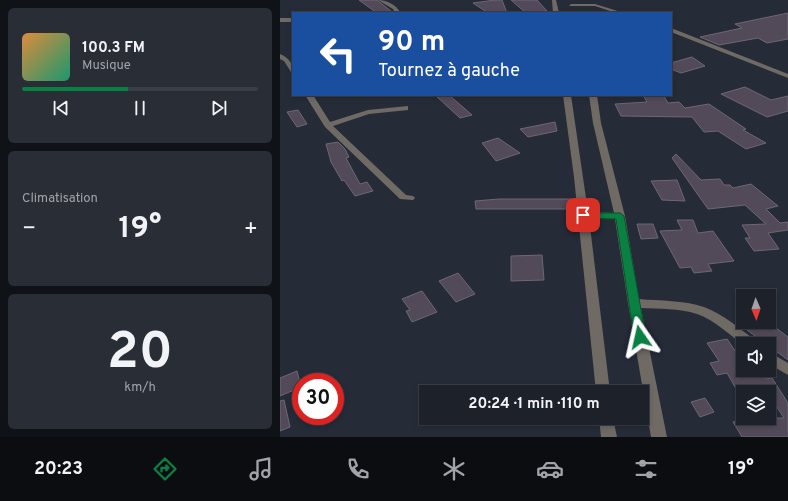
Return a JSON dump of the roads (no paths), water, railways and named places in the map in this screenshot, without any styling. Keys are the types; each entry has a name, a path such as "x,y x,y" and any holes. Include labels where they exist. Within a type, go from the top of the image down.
{"street":[{"path":"380,0 394,8 397,12"},
{"path":"554,0 556,12"},
{"path":"571,3 595,5 618,12"},
{"path":"280,20 292,20"},
{"path":"672,30 788,76"},
{"path":"280,56 286,60 292,69"},
{"path":"310,96 328,125 403,197 410,198"},
{"path":"567,96 583,215 602,385"},
{"path":"593,96 597,123 620,216 634,304 659,437"},
{"path":"328,125 368,112 405,108"},
{"path":"583,215 620,216"},
{"path":"634,304 679,306 700,311 718,320 741,337"},
{"path":"776,362 788,370"},
{"path":"607,425 609,437"}]}
